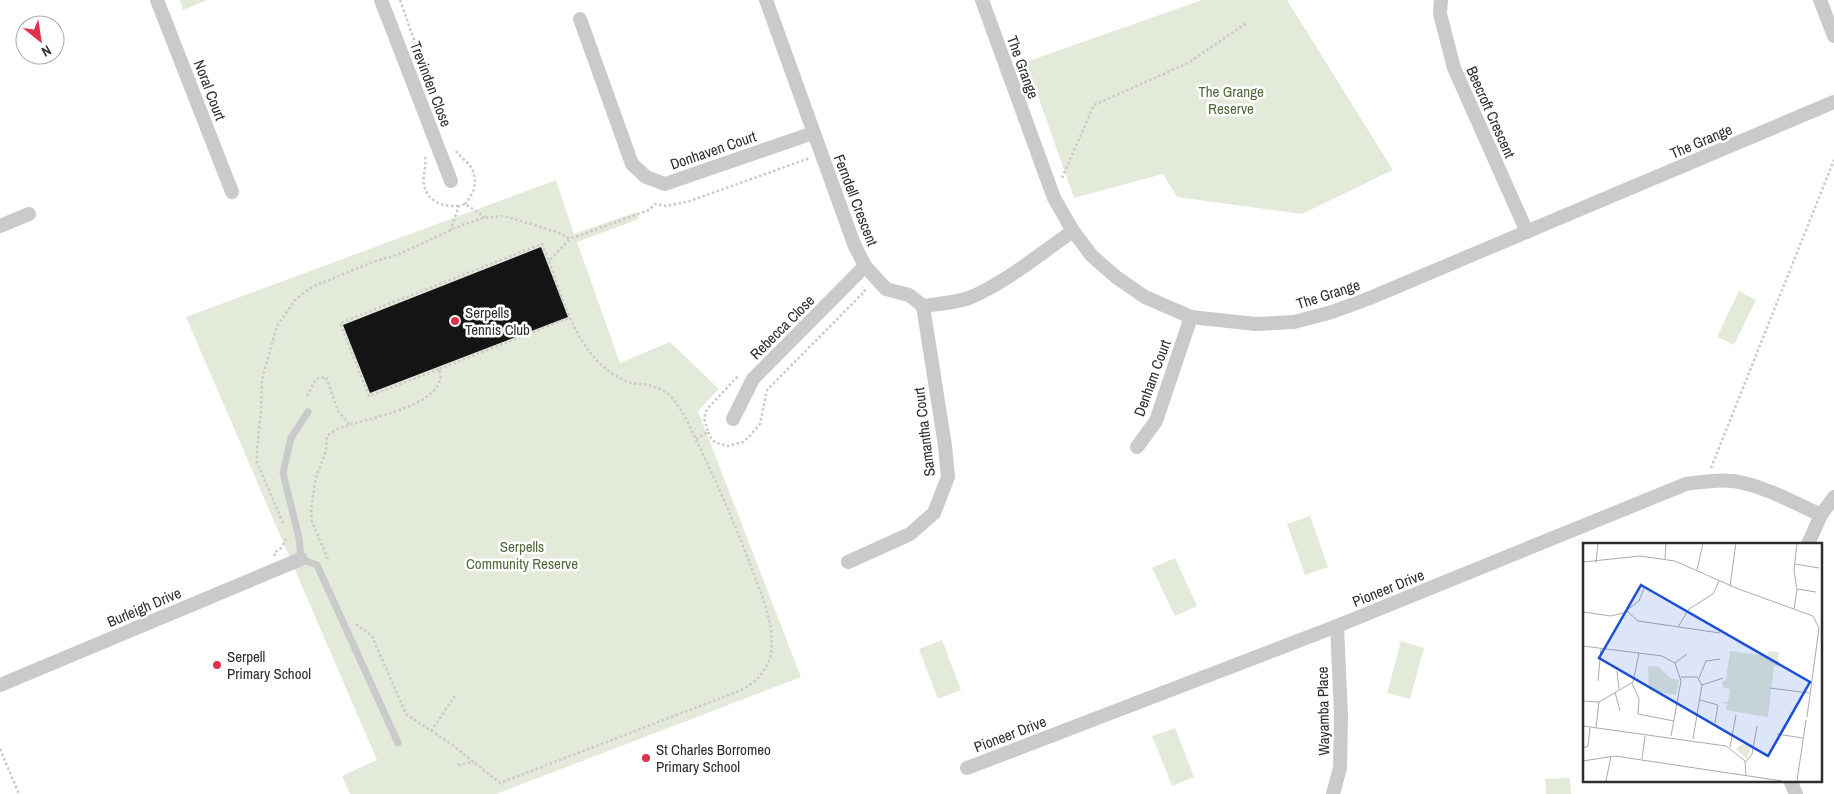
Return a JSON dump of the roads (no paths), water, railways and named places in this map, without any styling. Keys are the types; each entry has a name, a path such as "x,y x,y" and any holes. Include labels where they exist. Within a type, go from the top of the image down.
{"street":[{"name":"Noral Court","path":"157,0 232,192"},
{"name":"Trevinden Close","path":"381,0 451,180"},
{"name":"Ferndell Crescent","path":"766,0 854,244 865,266 886,289 909,295 923,306"},
{"name":"The Grange","path":"982,0 1054,198 1073,231 1092,256 1116,277 1145,298 1191,317 1256,324 1294,322 1332,312 1370,298 1834,102"},
{"name":"Beecroft Crescent","path":"1441,0 1440,14 1454,68 1527,232"},
{"path":"1820,0 1834,36"},
{"name":"Donhaven Court","path":"580,19 632,164 646,177 665,184 813,133"},
{"path":"0,226 29,214"},
{"path":"923,306 945,304 968,298 992,286 1073,231"},
{"name":"Rebecca Close","path":"732,419 753,379 865,266"},
{"name":"Samantha Court","path":"848,562 910,534 934,513 948,477 923,306"},
{"name":"Denham Court","path":"1137,447 1156,422 1191,317"},
{"name":"Pioneer Drive","path":"967,768 1337,626 1686,484 1733,481 1769,492 1821,516"},
{"path":"1808,543 1821,516 1834,497"},
{"name":"Burleigh Drive","path":"0,685 301,558"},
{"name":"Wayamba Place","path":"1333,794 1340,768 1341,715 1337,626"},
{"path":"1791,782 1796,794"}],"lane":[{"path":"308,412 291,438 283,473 299,538 301,558 317,566 398,743"}],"place":[{"name":"Serpells Tennis Club","path":"455,321"},
{"name":"Serpell Primary School","path":"217,665"},
{"name":"St Charles Borromeo Primary School","path":"646,758"}],"park label":[{"name":"The Grange Reserve","path":"1231,100"},
{"name":"Serpells Community Reserve","path":"522,554"}]}
